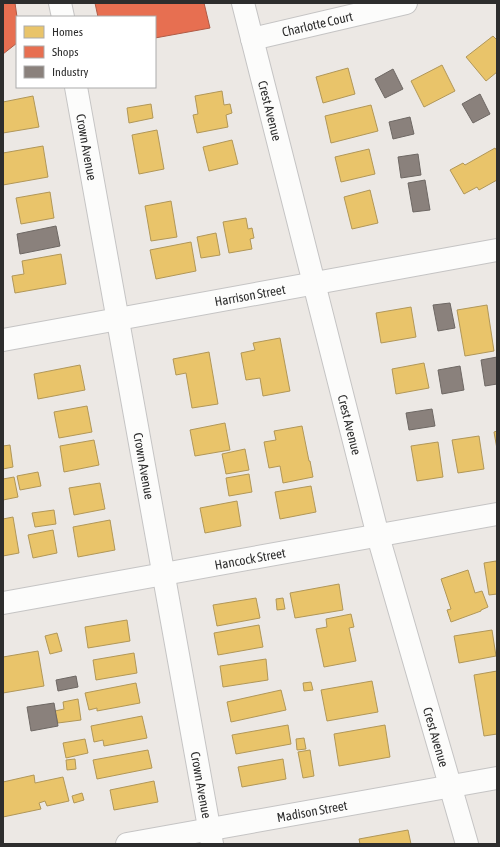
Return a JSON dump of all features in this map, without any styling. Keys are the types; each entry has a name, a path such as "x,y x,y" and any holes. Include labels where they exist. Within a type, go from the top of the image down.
{"street":[{"path":"60,3 63,16"},
{"name":"Crest Avenue","path":"244,3 378,536 467,844"},
{"name":"Charlotte Court","path":"252,39 406,3"},
{"name":"Crown Avenue","path":"76,88 210,837"},
{"name":"Harrison Street","path":"3,340 497,250"},
{"name":"Hancock Street","path":"3,603 497,514"},
{"name":"Madison Street","path":"127,844 210,837 450,786 497,778"}],"building: Homes":[{"path":"493,36 497,40 497,72 486,81 466,57"},
{"path":"442,65 455,91 424,107 411,81"},
{"path":"348,68 355,94 323,103 316,77"},
{"path":"222,91 224,105 230,104 232,113 226,115 228,127 197,133 193,115 198,114 195,96"},
{"path":"33,96 39,127 3,133 3,102"},
{"path":"151,104 153,118 129,123 127,108"},
{"path":"371,105 378,131 331,143 325,116"},
{"path":"157,130 164,169 139,174 132,135"},
{"path":"232,140 238,164 209,171 203,147"},
{"path":"43,146 48,177 3,185 3,153"},
{"path":"495,148 497,151 497,180 479,190 477,187 464,194 450,170 463,163 465,165"},
{"path":"369,149 375,174 341,182 335,157"},
{"path":"370,190 378,223 352,229 344,197"},
{"path":"50,192 54,218 21,224 16,198"},
{"path":"171,201 177,237 151,241 145,206"},
{"path":"246,218 248,229 252,228 254,238 250,239 252,249 229,253 223,222"},
{"path":"216,233 220,255 201,258 197,237"},
{"path":"191,242 196,271 156,279 150,250"},
{"path":"61,254 66,284 15,293 12,276 24,274 22,261"},
{"path":"487,305 494,351 465,356 457,310"},
{"path":"411,307 416,337 381,343 376,313"},
{"path":"280,338 290,391 263,396 260,378 246,380 241,353 255,350 253,343"},
{"path":"209,352 218,404 192,408 186,373 176,375 173,359"},
{"path":"424,363 429,388 396,394 392,369"},
{"path":"80,365 85,390 38,399 34,374"},
{"path":"87,406 92,432 59,438 54,412"},
{"path":"225,423 230,450 195,456 190,430"},
{"path":"302,426 313,477 283,483 280,466 269,468 264,442 276,440 274,431"},
{"path":"497,431 497,449 494,432"},
{"path":"479,436 484,469 458,473 452,440"},
{"path":"94,440 99,465 64,472 60,446"},
{"path":"438,442 443,477 417,481 411,446"},
{"path":"10,445 13,467 3,469 3,446"},
{"path":"245,449 249,470 226,474 222,454"},
{"path":"38,472 41,486 20,490 17,476"},
{"path":"249,474 252,492 229,496 226,478"},
{"path":"14,477 18,497 3,500 3,479"},
{"path":"100,483 105,509 74,515 69,488"},
{"path":"311,486 316,512 280,519 275,492"},
{"path":"237,501 241,526 205,533 200,508"},
{"path":"54,510 56,524 35,527 32,513"},
{"path":"13,517 19,553 3,556 3,519"},
{"path":"110,520 115,550 78,557 73,527"},
{"path":"53,530 57,553 33,558 28,535"},
{"path":"496,561 497,594 489,595 484,563"},
{"path":"468,570 475,593 482,591 488,607 451,622 447,610 451,609 441,579"},
{"path":"339,584 343,610 295,618 290,593"},
{"path":"256,598 260,618 217,626 213,605"},
{"path":"283,598 285,609 277,610 276,599"},
{"path":"351,614 354,627 349,628 356,661 324,667 316,629 327,627 326,619"},
{"path":"127,620 130,641 88,648 85,627"},
{"path":"259,625 263,647 218,655 214,633"},
{"path":"492,630 496,656 459,663 454,636"},
{"path":"57,633 62,651 50,654 45,636"},
{"path":"38,651 44,686 3,693 3,657"},
{"path":"134,653 137,673 96,680 93,660"},
{"path":"266,659 268,680 223,687 220,666"},
{"path":"497,671 497,734 484,736 474,675"},
{"path":"372,681 378,712 327,721 321,690"},
{"path":"311,682 313,690 304,691 303,683"},
{"path":"136,683 140,703 97,711 97,708 89,710 85,693"},
{"path":"281,690 286,710 231,722 227,702"},
{"path":"78,699 81,720 58,723 55,711 64,709 63,702"},
{"path":"142,716 147,738 104,746 103,740 94,742 91,726"},
{"path":"288,725 291,744 236,754 232,735"},
{"path":"385,725 390,757 339,766 334,734"},
{"path":"304,738 306,749 297,750 296,739"},
{"path":"85,739 88,753 66,758 63,743"},
{"path":"148,750 152,768 97,779 93,760"},
{"path":"310,750 314,776 303,778 298,752"},
{"path":"75,759 76,769 67,770 66,760"},
{"path":"283,759 286,779 242,787 238,767"},
{"path":"34,775 35,783 63,777 69,801 47,806 45,801 39,803 41,809 3,817 3,782"},
{"path":"154,781 158,802 114,810 110,790"},
{"path":"82,793 84,800 74,803 72,796"},
{"path":"408,830 411,844 360,844 359,839"}],"building: Shops":[{"path":"3,3 15,3 17,16 16,44 3,54"},
{"path":"95,3 204,3 210,28 156,38 156,16 98,16"}],"building: Industry":[{"path":"393,69 403,89 385,98 375,79"},
{"path":"480,94 490,114 473,123 462,104"},
{"path":"410,117 414,134 393,139 389,122"},
{"path":"418,154 421,175 401,178 398,157"},
{"path":"425,180 430,210 413,212 408,183"},
{"path":"56,226 60,246 20,254 17,234"},
{"path":"450,303 455,328 438,331 433,305"},
{"path":"497,357 497,384 485,386 481,360"},
{"path":"460,366 464,390 442,394 438,370"},
{"path":"432,409 435,426 409,430 406,413"},
{"path":"76,676 78,687 58,691 56,680"},
{"path":"54,703 58,726 31,731 27,707"}]}
